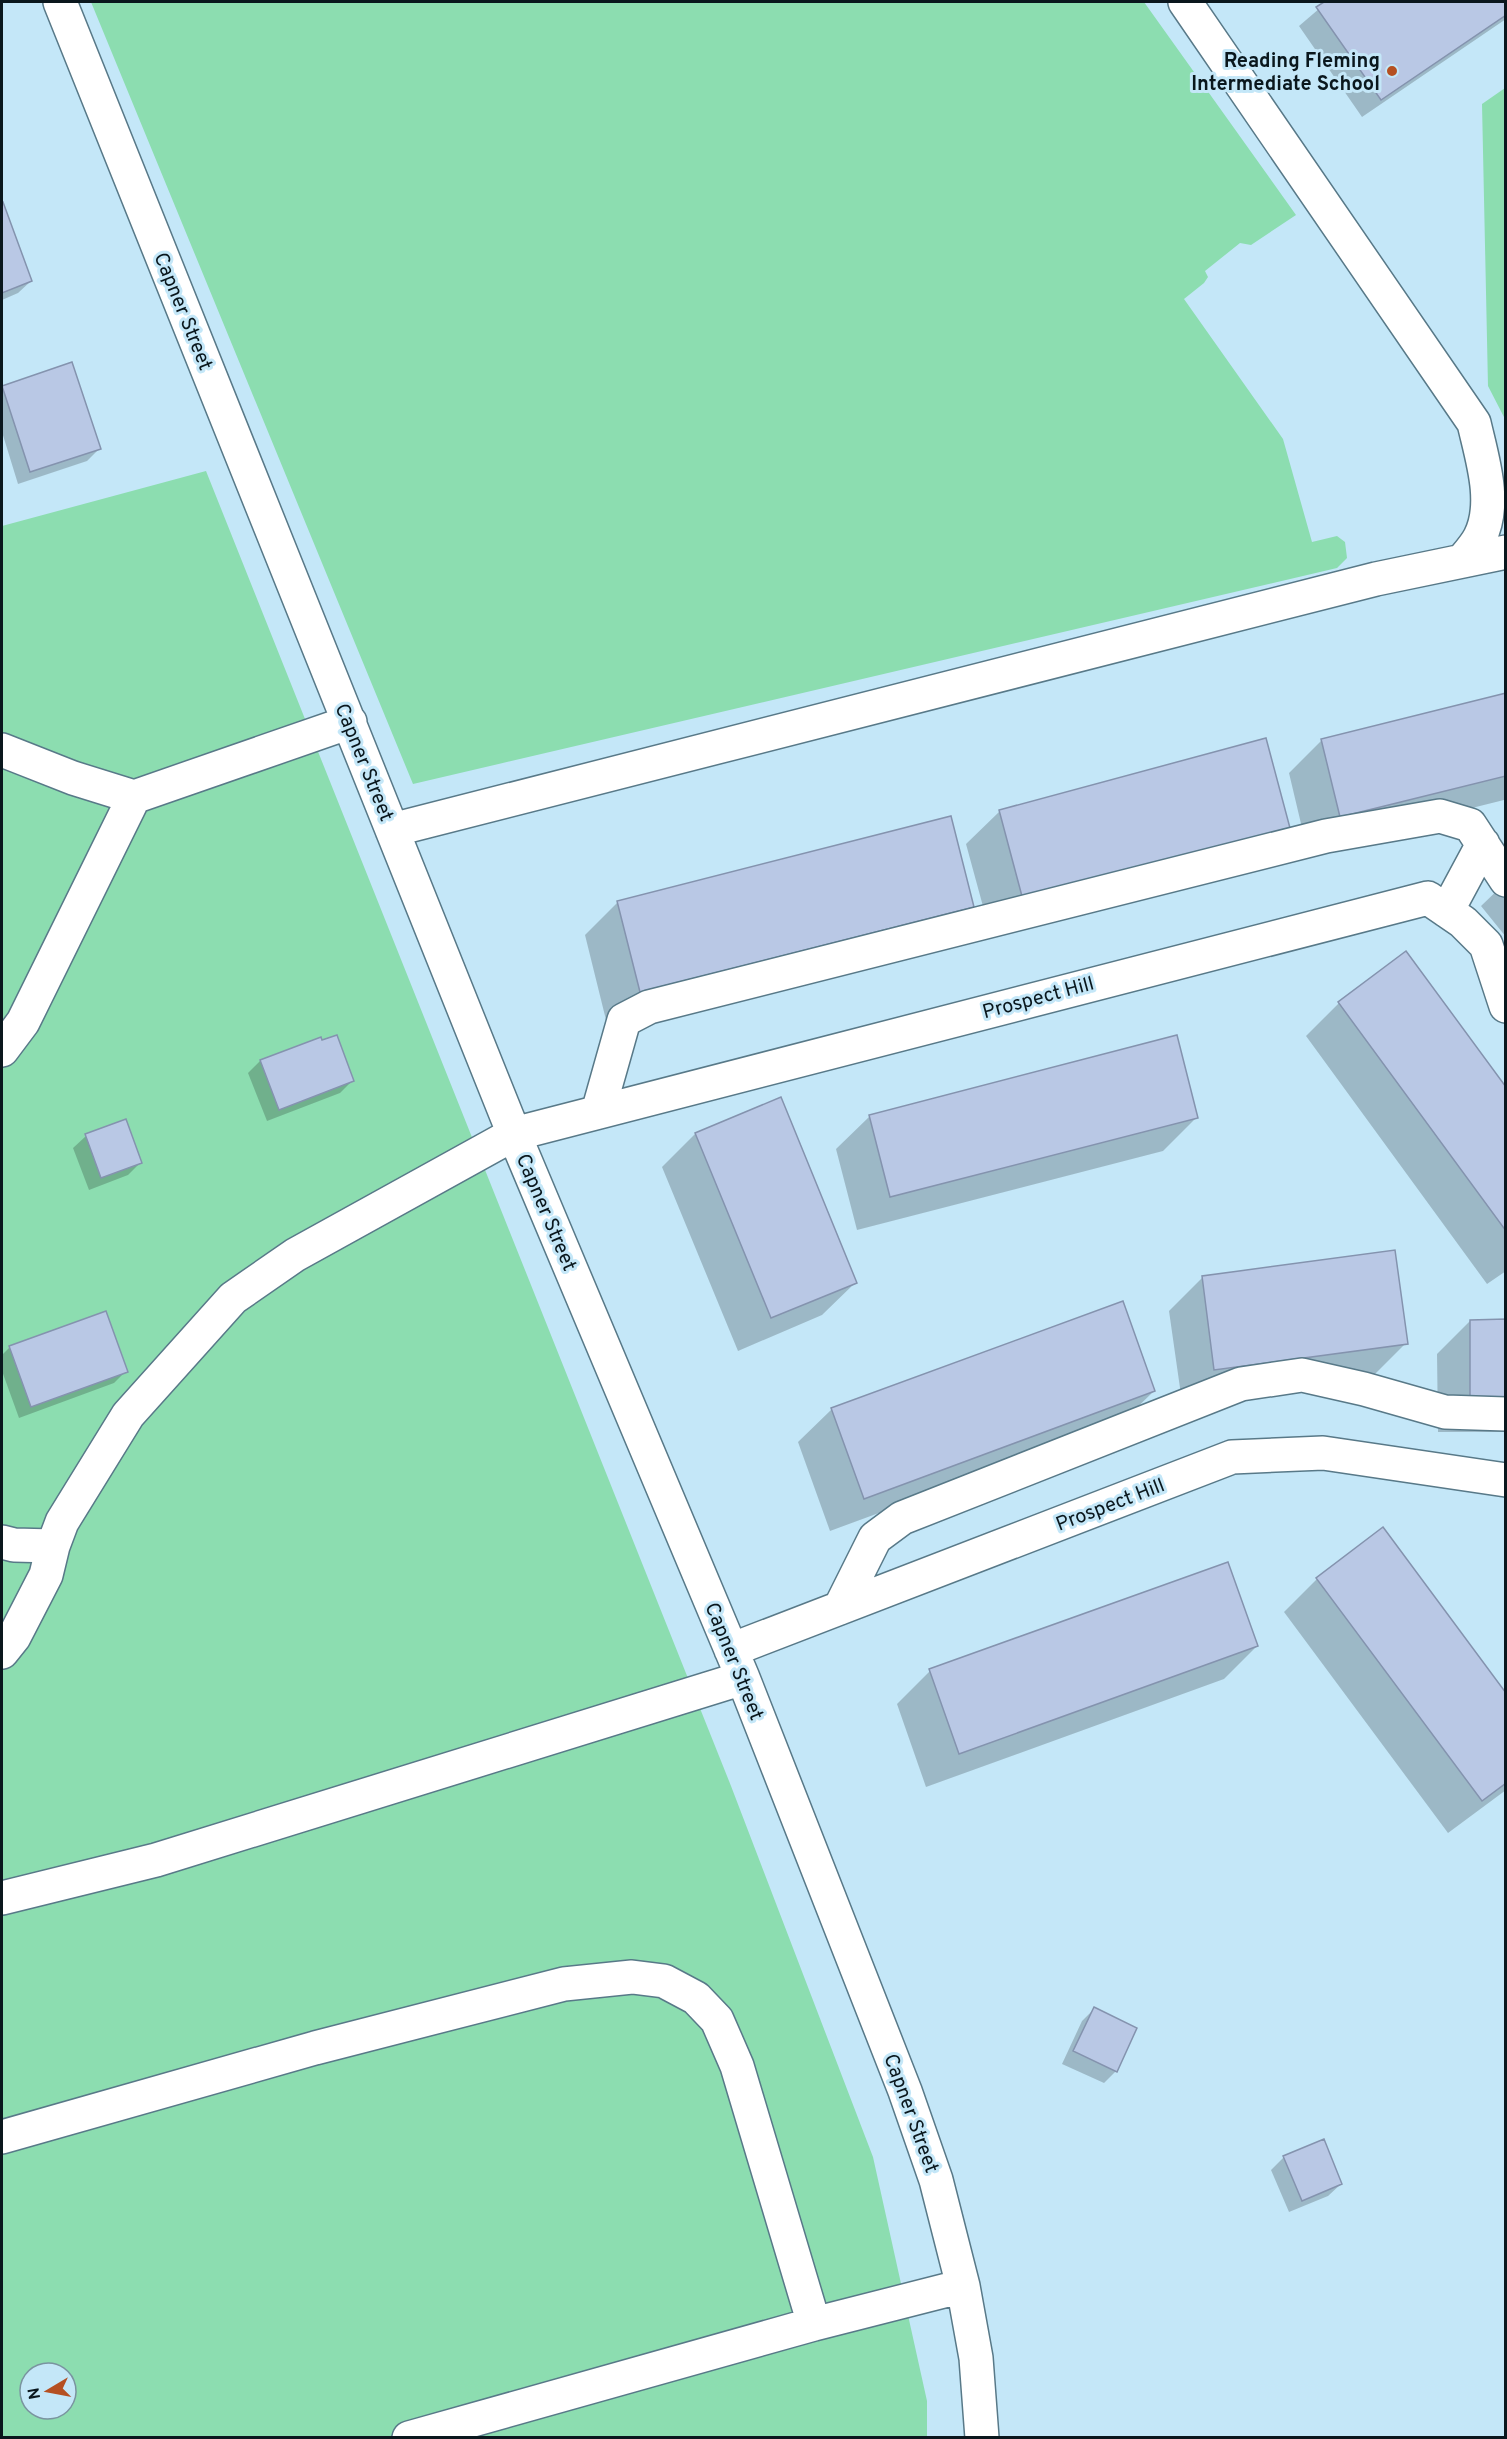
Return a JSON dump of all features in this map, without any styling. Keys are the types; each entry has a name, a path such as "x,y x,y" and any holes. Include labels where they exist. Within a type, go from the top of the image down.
{"street":[{"name":"Capner Street","path":"60,2 514,1134 737,1664 905,2091 936,2180 963,2286 976,2358 982,2438"},
{"path":"1185,2 1474,423 1486,482 1487,517 1480,537 1463,560"},
{"path":"393,830 1376,579 1506,552"},
{"path":"2,750 73,778 134,797 350,722"},
{"path":"2,1050 22,1022 134,797"},
{"path":"598,1112 624,1020 649,1007 1326,836 1440,816 1470,825 1506,880"},
{"path":"1447,911 1483,844"},
{"name":"Prospect Hill","path":"2,1652 14,1637 46,1575 62,1522 128,1415 233,1298 295,1256 514,1134 1365,912 1428,898 1463,922 1486,945 1506,1006"},
{"path":"840,1608 875,1538 902,1518 1241,1384 1302,1375 1364,1389 1445,1412 1506,1414"},
{"name":"Prospect Hill","path":"2,1898 156,1860 737,1664 840,1608 1233,1457 1323,1453 1506,1480"},
{"path":"2,1542 14,1545 53,1546"},
{"path":"2,2137 315,2048 564,1984 632,1977 664,1981 696,1998 717,2020 733,2057 814,2324"},
{"path":"409,2438 814,2324 963,2286"}],"green space":[{"path":"91,2 1144,2 1296,215 1251,245 1240,243 1205,271 1208,277 1204,283 1184,299 1283,439 1312,542 1337,536 1345,542 1347,558 1337,568 413,784"},
{"path":"1505,88 1505,419 1488,386 1482,104"},
{"path":"206,471 731,1786 873,2157 927,2401 927,2437 2,2438 2,526"}],"building":[{"name":"Reading Fleming Intermediate School","path":"1324,2 1506,2 1506,15 1381,100 1316,7"},
{"path":"2,203 32,281 2,293"},
{"path":"72,362 101,449 30,472 2,386"},
{"path":"1506,693 1506,776 1340,817 1321,739"},
{"path":"1266,738 1290,828 1023,900 999,810"},
{"path":"951,816 974,907 640,992 617,901"},
{"path":"1406,951 1506,1087 1506,1231 1338,1002"},
{"path":"337,1035 354,1081 279,1110 260,1060 321,1037 322,1040"},
{"path":"1177,1035 1198,1118 890,1197 869,1115"},
{"path":"781,1097 857,1283 771,1318 695,1133"},
{"path":"126,1119 142,1163 101,1178 85,1134"},
{"path":"1395,1250 1408,1344 1214,1370 1202,1276"},
{"path":"1123,1301 1155,1391 864,1499 831,1408"},
{"path":"106,1311 128,1372 31,1407 9,1346"},
{"path":"1506,1319 1506,1400 1470,1400 1470,1320"},
{"path":"1383,1527 1506,1693 1506,1783 1482,1801 1316,1578"},
{"path":"1228,1562 1258,1646 959,1754 929,1669"},
{"path":"1094,2007 1137,2028 1117,2072 1073,2051"},
{"path":"1324,2139 1342,2184 1302,2201 1283,2156"}],"place":[{"name":"Reading Fleming Intermediate School","path":"1392,71"}]}
